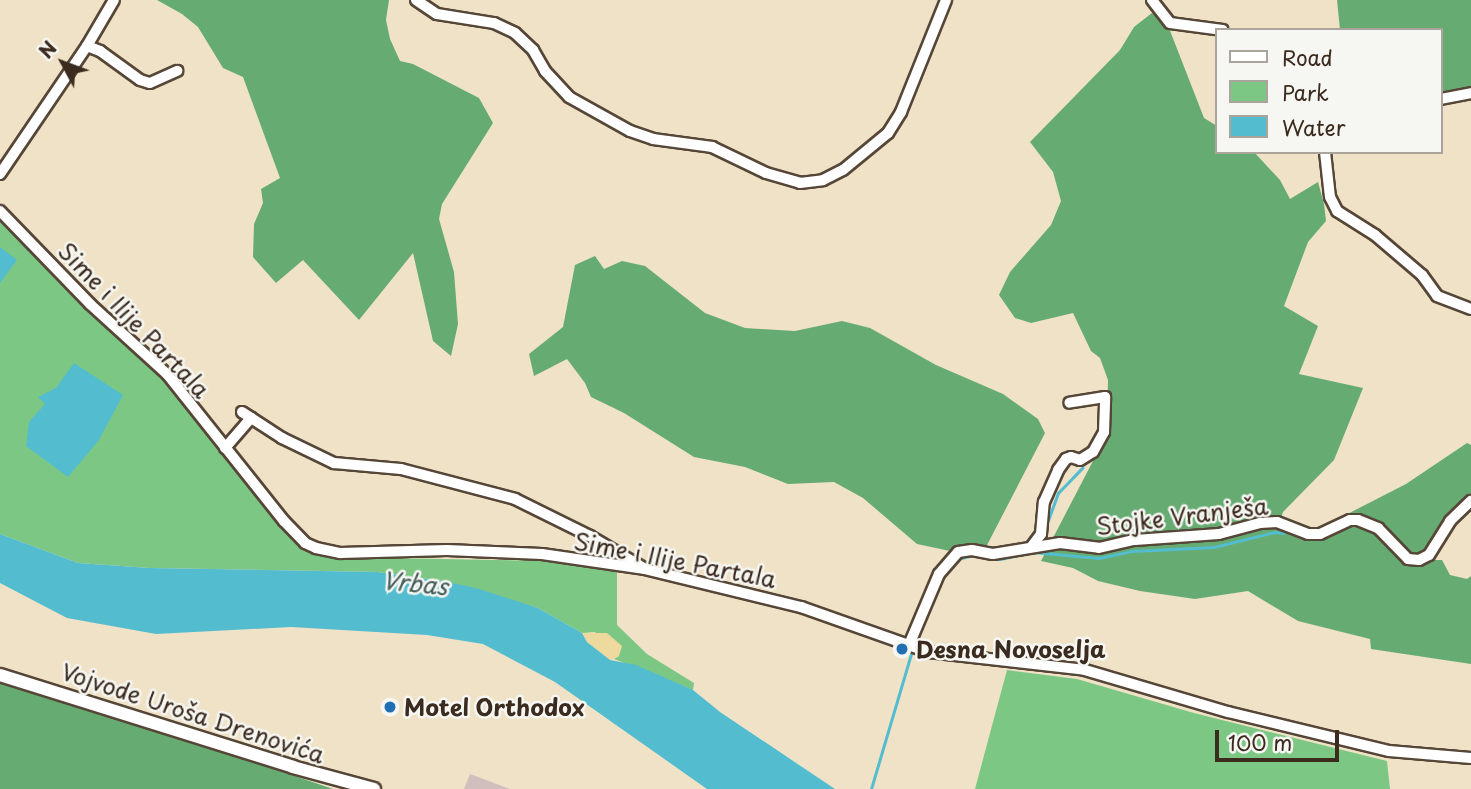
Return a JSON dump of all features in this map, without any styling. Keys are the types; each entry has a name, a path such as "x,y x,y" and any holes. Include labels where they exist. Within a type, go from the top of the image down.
{"main road":[{"name":"Vojvode Uroša Drenovića","path":"0,675 293,767 373,789"}],"street":[{"path":"0,174 114,0"},
{"path":"416,0 437,14 494,23 515,33 533,50 545,71 569,97 630,131 653,139 712,147 766,173 800,183 822,180 843,170 888,133 901,113 946,0"},
{"path":"1152,0 1170,23 1216,29"},
{"path":"86,46 100,51 140,80 150,83 177,71"},
{"path":"1443,99 1471,93"},
{"path":"1325,154 1330,197 1337,211 1375,235 1422,275 1437,296 1471,309"},
{"name":"Sime i Ilije Partala","path":"0,211 73,288 167,374 284,521 305,542 316,548 340,553 447,550 542,554 645,569 788,603 909,645 947,655 1085,670 1228,712 1389,751 1471,758"},
{"path":"1031,546 1041,534 1044,502 1058,470 1066,459 1071,457 1080,460 1093,452 1104,432 1105,397 1069,403"},
{"path":"242,412 282,439 334,463 401,469 515,499 645,569"},
{"path":"225,447 251,418"},
{"name":"Stojke Vranješa","path":"909,645 939,574 952,556 972,550 993,554 1060,543 1099,548 1135,540 1219,534 1260,523 1277,522 1308,534 1320,534 1350,520 1358,520 1378,528 1408,559 1419,560 1429,555 1450,521 1471,501"}],"shaded area":[{"path":"470,774 510,789 464,789"}],"green space":[{"path":"157,0 389,0 386,20 390,39 400,61 413,64 479,98 493,123 442,204 439,219 454,272 458,324 451,356 433,341 413,253 359,320 303,260 276,283 253,257 254,224 263,203 261,189 280,178 243,77 223,68 198,27"},
{"path":"1337,0 1471,0 1471,90 1443,94 1443,28 1340,28"},
{"path":"1152,13 1167,23 1204,118 1216,125 1216,154 1256,154 1280,180 1290,199 1318,182 1326,221 1308,242 1284,306 1318,326 1299,374 1363,388 1334,460 1283,512 1278,527 1313,537 1326,525 1406,484 1467,443 1471,445 1471,494 1445,522 1429,548 1418,554 1421,565 1442,560 1450,575 1467,579 1471,576 1471,664 1371,649 1370,639 1298,621 1248,591 1195,599 1140,591 1098,581 1073,568 1041,561 1107,434 1108,380 1100,358 1091,351 1073,313 1031,323 1015,318 999,295 1010,272 1051,225 1061,201 1053,172 1030,142 1120,50 1134,27"},
{"path":"0,211 167,375 311,550 336,557 544,561 617,570 617,625 647,654 694,683 693,690 614,659 619,656 595,632 582,633 538,608 449,582 377,572 150,568 78,563 0,534"},
{"path":"595,256 604,269 622,261 645,266 705,313 745,328 795,331 842,321 870,328 936,365 1003,394 1038,419 1045,433 985,549 973,546 950,551 917,544 863,498 834,482 788,484 745,467 694,457 624,413 591,397 585,383 567,359 534,376 529,354 563,327 575,265"},
{"path":"1007,670 1077,679 1194,713 1387,761 1390,789 975,789"},
{"path":"0,681 277,770 333,789 0,789"}],"sand":[{"path":"582,633 607,633 622,646 619,656 610,660 587,642"}],"water":[{"path":"0,247 17,260 0,283"},
{"path":"74,363 123,395 99,440 68,477 26,446 29,422 45,404 38,397 56,388"},
{"name":"Vrbas","path":"0,534 78,563 150,568 377,572 479,589 538,608 582,633 587,642 610,660 636,665 693,690 720,712 835,789 707,789 555,682 483,644 427,635 291,627 156,634 67,618 0,583"}],"waterway":[{"path":"1046,526 1058,493 1082,468"},
{"path":"1033,552 1099,558 1133,551 1214,547 1275,532 1284,533"},
{"path":"957,559 975,555 1000,559 1023,554"},
{"path":"871,789 911,654"}],"place":[{"name":"Desna Novoselja","path":"902,649"},
{"name":"Motel Orthodox","path":"390,707"}]}
